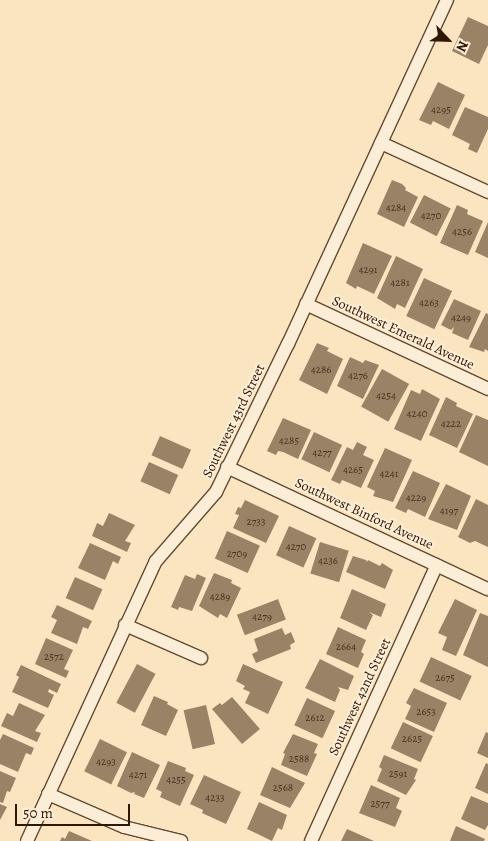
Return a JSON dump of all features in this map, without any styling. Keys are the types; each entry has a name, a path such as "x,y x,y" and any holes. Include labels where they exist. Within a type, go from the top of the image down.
{"street":[{"name":"Southwest 43rd Street","path":"26,841 156,561 216,492 306,304 447,0"},
{"path":"381,143 488,192"},
{"name":"Southwest Emerald Avenue","path":"306,304 488,389"},
{"name":"Southwest Binford Avenue","path":"227,467 488,589"},
{"name":"Southwest 42nd Street","path":"311,841 437,565"},
{"path":"125,625 200,658"},
{"path":"48,794 124,827 181,841"}],"building":[{"path":"468,17 488,26 488,45 479,64 452,51"},
{"path":"438,82 465,95 449,129 433,121 431,125 419,120"},
{"path":"465,107 488,117 488,129 477,153 468,149 470,144 452,135"},
{"path":"392,180 402,184 406,188 405,190 418,197 404,227 377,214"},
{"path":"424,195 451,209 437,236 410,223"},
{"path":"457,205 468,210 467,214 483,221 468,255 440,243"},
{"path":"488,222 488,258 475,252"},
{"path":"363,243 392,256 374,294 357,286 356,289 346,283"},
{"path":"396,256 423,269 405,308 397,304 395,309 377,298"},
{"path":"424,278 452,291 434,329 406,316"},
{"path":"454,299 481,311 468,340 452,333 454,327 451,330 441,325"},
{"path":"486,313 488,314 488,351 485,349 484,352 469,347"},
{"path":"317,343 329,348 327,351 343,359 327,394 299,380"},
{"path":"350,357 363,363 365,360 379,365 363,399 337,386"},
{"path":"382,369 409,384 388,422 361,407"},
{"path":"422,389 440,399 421,441 394,429 411,390 420,394"},
{"path":"446,397 457,403 456,406 473,414 457,448 429,435"},
{"path":"476,415 488,420 488,466 459,452"},
{"path":"283,418 311,430 298,459 283,452 278,451 276,455 267,451"},
{"path":"314,432 342,445 329,472 301,459"},
{"path":"160,436 191,450 183,469 151,455"},
{"path":"357,442 367,447 363,455 374,460 361,488 342,480 340,484 331,480 347,447 353,450"},
{"path":"385,448 412,460 393,502 373,496 375,491 367,487"},
{"path":"149,462 178,475 170,494 140,481"},
{"path":"413,471 440,483 425,517 408,509 406,513 395,508"},
{"path":"446,484 471,496 457,530 428,519"},
{"path":"476,499 488,505 488,547 475,541 470,543 458,537"},
{"path":"245,500 279,516 266,543 233,528 239,515 235,514 238,507 241,508"},
{"path":"109,513 135,525 125,541 131,543 127,552 92,536 97,523 103,526"},
{"path":"289,526 316,538 303,567 276,555"},
{"path":"227,531 260,546 248,573 215,558"},
{"path":"320,542 349,551 339,582 310,574"},
{"path":"90,543 121,557 118,564 113,561 105,580 78,568"},
{"path":"353,556 380,566 382,563 393,570 385,589 346,572"},
{"path":"214,573 232,580 231,583 241,588 227,618 220,614 218,618 199,606"},
{"path":"197,574 206,578 192,611 179,607 178,610 171,607 185,575 195,579"},
{"path":"75,577 102,589 93,610 66,598"},
{"path":"352,589 386,604 381,617 369,612 373,615 366,630 340,618"},
{"path":"278,599 286,620 245,635 237,615"},
{"path":"455,599 477,610 456,656 442,650 447,637 438,633"},
{"path":"57,605 92,621 88,629 83,627 77,644 51,633 57,620 51,617"},
{"path":"480,613 488,616 488,667 463,655"},
{"path":"338,627 366,640 361,652 364,654 358,668 326,654"},
{"path":"282,628 285,635 291,632 295,642 290,645 291,649 256,663 252,654 258,651 254,639"},
{"path":"46,638 73,650 64,669 69,671 66,678 35,664"},
{"path":"431,657 472,676 460,700 420,681"},
{"path":"320,659 354,676 348,690 338,687 340,690 335,702 305,688"},
{"path":"137,664 156,674 135,713 116,703"},
{"path":"243,664 283,682 268,714 245,703 250,692 243,689 245,686 236,681"},
{"path":"21,665 61,684 57,693 49,689 48,692 54,695 48,708 12,692 19,677 16,675"},
{"path":"414,688 447,703 434,732 405,719 411,706 406,703"},
{"path":"154,696 168,702 167,704 178,710 166,736 141,725"},
{"path":"232,697 260,729 242,744 212,709 220,703 222,705"},
{"path":"307,698 335,711 322,738 294,725"},
{"path":"19,703 45,715 35,731 41,733 37,742 1,726 7,713 13,716"},
{"path":"206,705 215,744 193,749 184,710"},
{"path":"403,722 433,736 421,762 391,748"},
{"path":"486,732 488,733 488,758 477,753"},
{"path":"3,734 34,748 31,755 26,753 18,772 0,764 0,740"},
{"path":"293,734 318,744 314,753 317,754 307,776 281,765 285,754 283,753"},
{"path":"100,739 127,752 111,785 84,771"},
{"path":"132,752 160,765 144,798 134,794 135,792 131,793 117,786"},
{"path":"384,755 418,769 414,779 416,780 406,795 377,781 382,769 379,767"},
{"path":"168,761 186,768 185,771 194,775 180,806 160,797 162,792 156,789"},
{"path":"486,763 488,764 488,794 475,788"},
{"path":"272,767 305,783 290,808 260,795"},
{"path":"0,771 16,778 10,792 7,791 3,803 0,802"},
{"path":"204,775 241,792 226,824 202,813 203,810 190,804"},
{"path":"371,785 400,798 396,808 402,811 395,827 359,813"},
{"path":"471,796 488,803 488,825 485,830 461,819"},
{"path":"259,802 287,815 282,830 278,828 272,841 247,829"},
{"path":"0,804 7,807 0,820"},
{"path":"456,826 485,839 484,841 450,841"},
{"path":"347,829 374,841 341,841"},
{"path":"69,831 92,841 60,841 62,837 65,839"}]}
